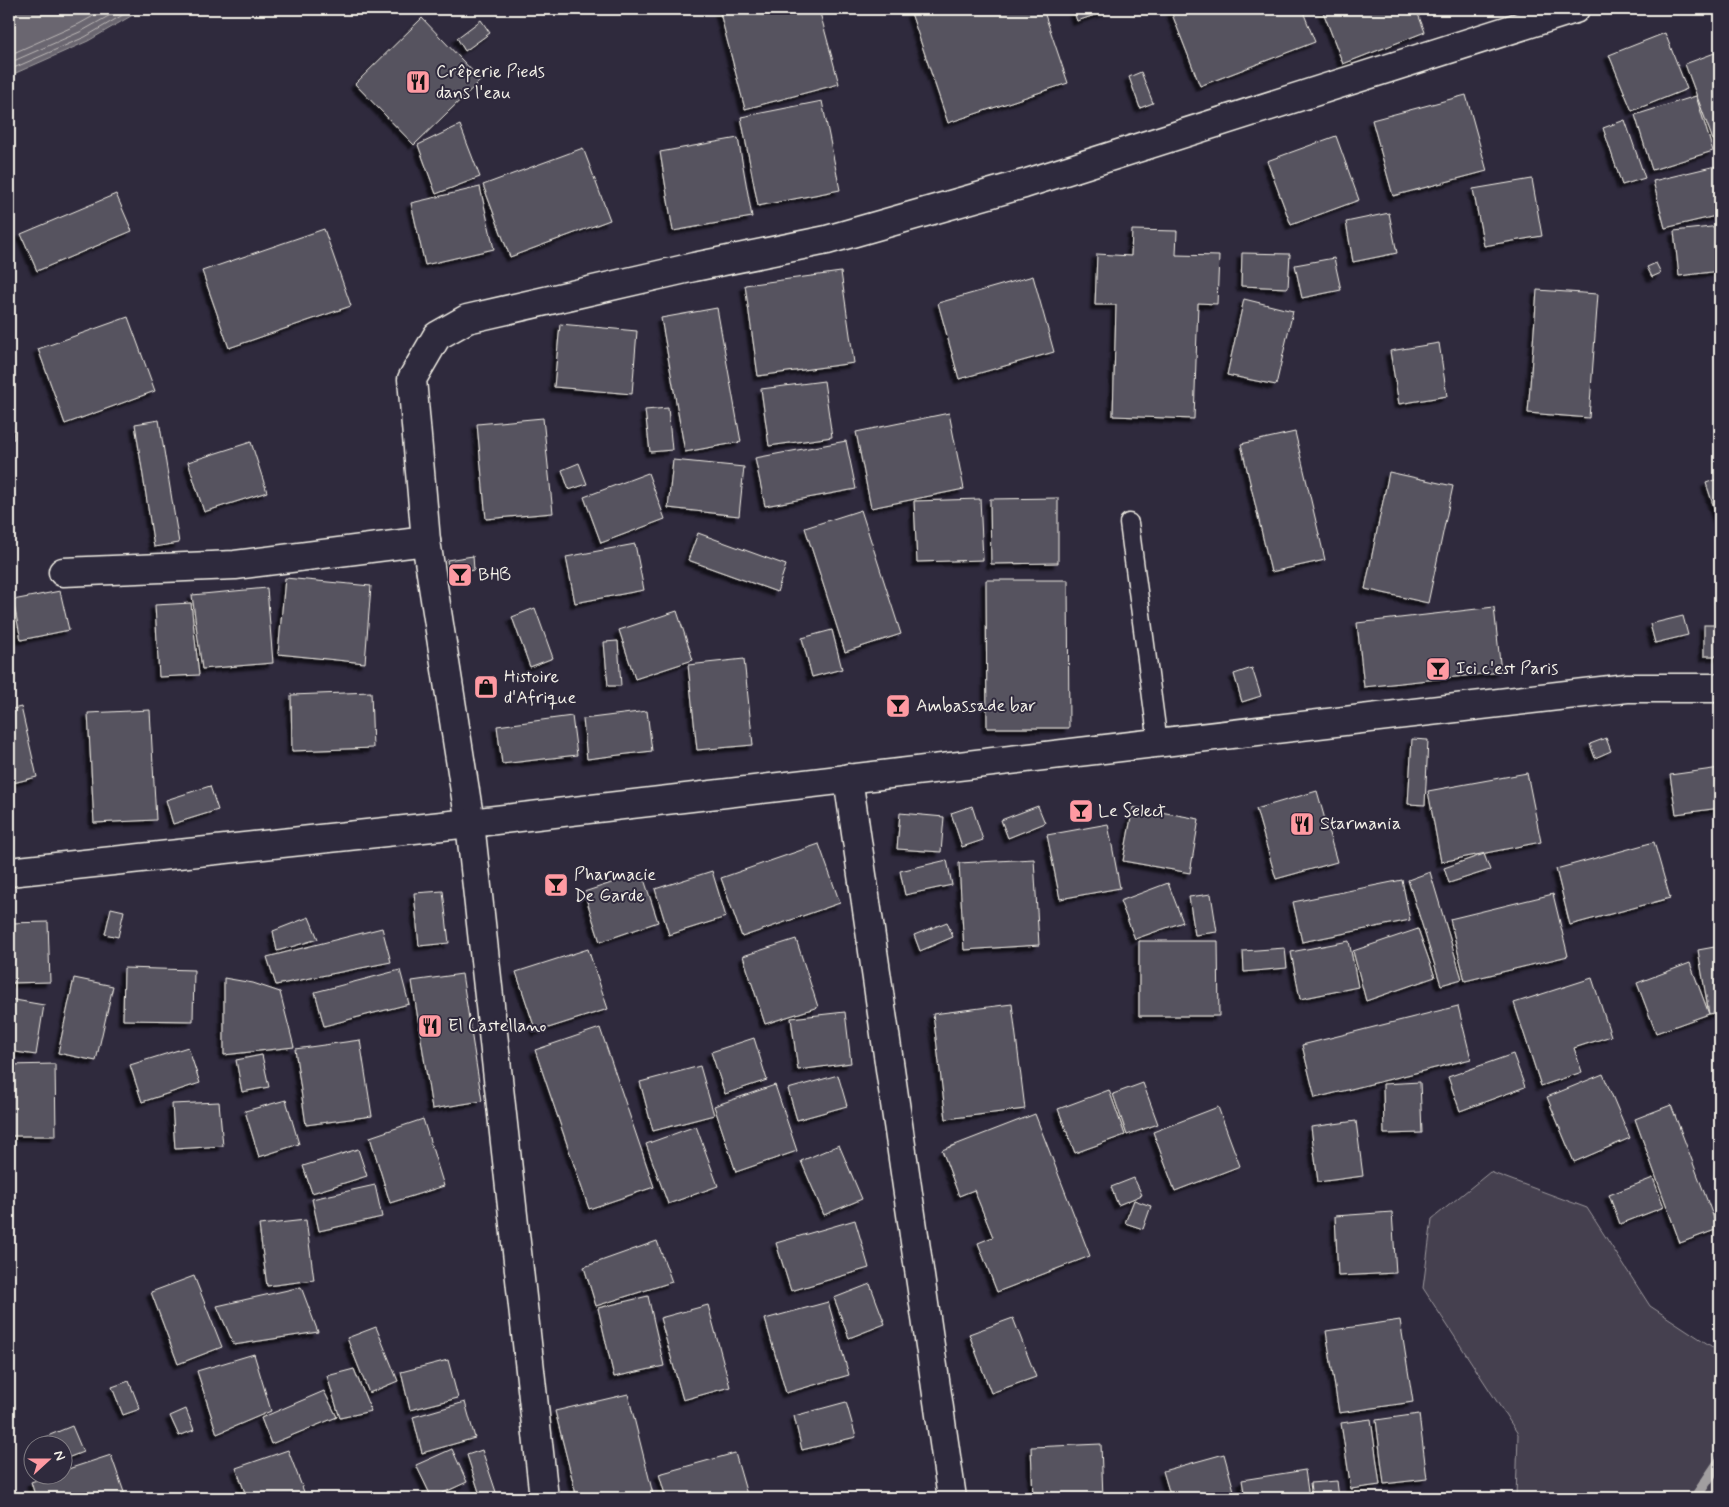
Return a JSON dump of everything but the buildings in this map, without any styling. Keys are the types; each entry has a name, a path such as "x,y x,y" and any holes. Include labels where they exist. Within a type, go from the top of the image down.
{"main road":[{"path":"544,1498 470,823 426,541 412,379 437,336 467,319 694,267 827,240 1024,184 1574,9"},
{"path":"63,572 235,565 426,541"},
{"path":"9,872 470,823 1627,688 1720,688"},
{"path":"848,778 952,1498"}],"lane":[{"path":"1129,523 1158,743"}],"shaded area":[{"path":"1490,1172 1587,1208 1650,1306 1714,1348 1720,1344 1720,1498 1516,1498 1518,1434 1423,1288 1432,1219"}],"water":[{"path":"9,9 143,9 88,41 9,76"}],"waterway":[{"path":"1695,1498 1720,1461"}],"place":[{"name":"Crêperie Pieds dans l'eau","path":"418,82"},
{"name":"BHB","path":"460,575"},
{"name":"Ici c'est Paris","path":"1438,669"},
{"name":"Histoire d'Afrique","path":"486,687"},
{"name":"Ambassade bar","path":"898,706"},
{"name":"Le Select","path":"1081,811"},
{"name":"Starmania","path":"1302,824"},
{"name":"Pharmacie De Garde","path":"556,885"},
{"name":"El Castellano","path":"430,1026"}]}
